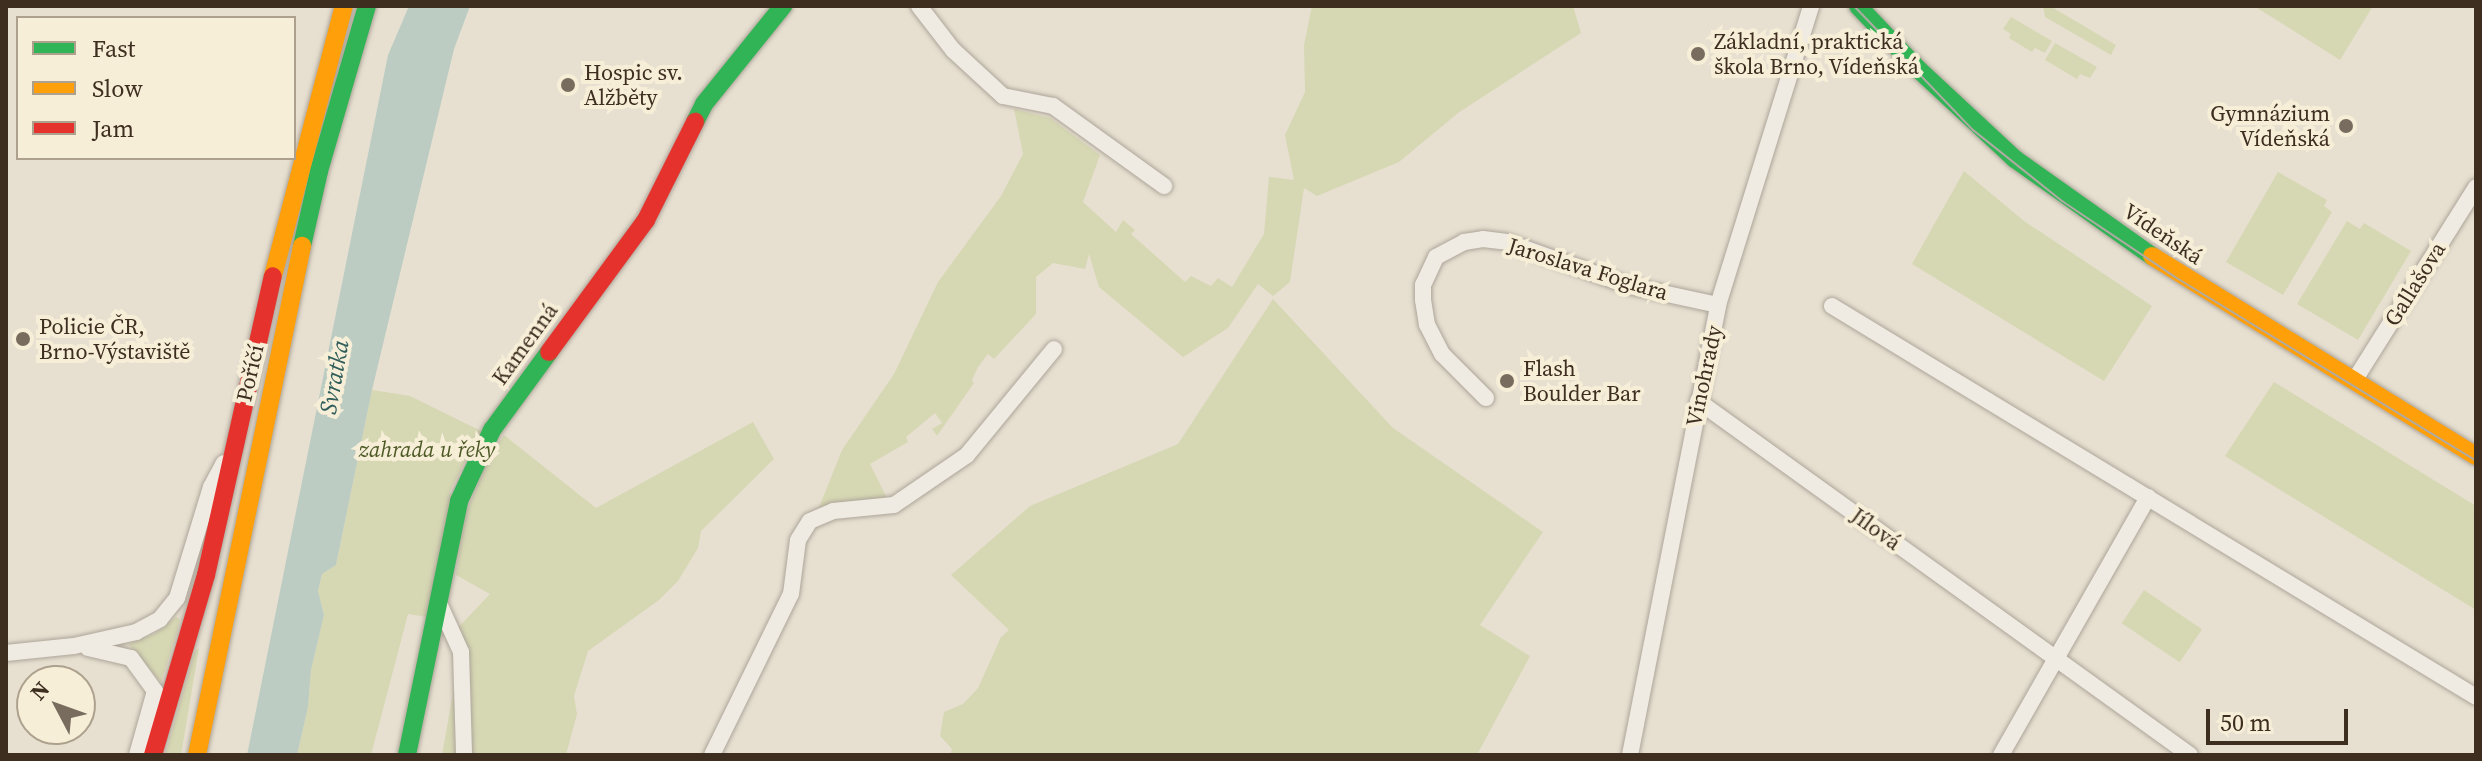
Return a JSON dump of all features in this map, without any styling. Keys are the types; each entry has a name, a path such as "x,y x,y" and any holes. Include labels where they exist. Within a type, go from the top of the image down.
{"main road":[{"name":"Poříčí","path":"153,755 206,575 285,220 344,6"},
{"name":"Poříčí","path":"197,755 256,456 319,171 367,6"},
{"name":"Vídeňská","path":"1858,6 1987,134 2064,197 2200,288 2476,456"},
{"name":"Kamenná","path":"407,755 459,501 492,430 646,220 704,104 775,9"}],"street":[{"path":"919,6 953,50 1003,96 1053,106 1164,186"},
{"name":"Vinohrady","path":"1631,754 1718,305 1811,6"},
{"name":"Gallašova","path":"2354,381 2476,187"},
{"name":"Jaroslava Foglara","path":"1486,398 1442,354 1427,325 1423,300 1423,285 1436,257 1464,242 1483,239 1507,242 1630,286 1718,305"},
{"path":"1832,306 2476,697"},
{"path":"712,755 791,594 798,540 810,521 833,511 894,505 967,455 1054,349"},
{"name":"Jílová","path":"1698,401 2190,755"},
{"name":"Poříčí","path":"6,653 74,646 150,626 177,598 211,487 236,442"},
{"path":"2001,755 2148,497"},
{"path":"438,601 461,652 464,755"},
{"name":"Poříčí","path":"74,646 131,658 148,678 155,691 154,702 137,755"}],"green space":[{"path":"1312,6 1573,6 1581,33 1458,113 1399,162 1317,196 1304,188 1290,282 1273,296 1258,284 1228,328 1183,357 1099,287 1089,254 1085,269 1053,263 1036,277 1036,314 994,359 988,354 978,367 972,380 974,383 937,436 932,429 942,423 935,413 906,437 908,442 870,464 888,500 818,510 842,450 894,374 938,282 1001,196 1023,154 1014,109 1050,118 1100,155 1083,202 1116,232 1123,220 1135,230 1131,234 1185,282 1191,276 1211,286 1218,278 1232,287 1264,234 1269,177 1294,180 1285,135 1305,92 1304,45"},
{"path":"2043,6 2050,6 2116,45 2111,55 2045,17"},
{"path":"2254,6 2373,6 2340,60"},
{"path":"2011,17 2052,41 2045,53 2035,48 2032,52 2009,38 2011,34 2003,29"},
{"path":"2055,43 2097,67 2090,78 2080,74 2077,79 2045,60"},
{"path":"1964,171 2024,221 2152,306 2104,381 1912,264"},
{"path":"2278,172 2327,200 2324,206 2332,212 2283,295 2226,262"},
{"path":"2347,221 2360,229 2364,223 2411,251 2358,340 2297,304"},
{"path":"1273,299 1393,428 1543,532 1480,625 1530,656 1477,755 950,755 952,749 940,736 944,712 963,704 978,688 1001,637 1009,630 951,575 1030,506 1178,444"},
{"path":"2274,382 2476,506 2476,610 2225,456"},
{"name":"zahrada u řeky","path":"372,390 410,396 481,431 449,493 453,495 427,617 408,614 371,755 297,755 324,615 318,591 322,574 336,565"},
{"path":"753,422 774,459 701,531 698,548 678,581 659,600 588,651 574,696 577,714 566,755 442,755 454,687 451,635 490,594 456,575 464,518 489,457 504,435 596,508"},
{"path":"2144,590 2202,629 2180,662 2122,623"},
{"path":"176,617 180,619 177,633 161,682 128,644 154,634"},
{"path":"199,648 181,755 165,755 195,651"}],"water":[{"name":"Svratka","path":"409,6 470,6 454,49 372,390 336,565 322,574 318,591 324,615 297,755 247,755 388,55"}],"tram line":[{"path":"1854,6 1973,130 2062,201 2175,277 2476,461"}],"traffic: fast":[{"path":"302,246 319,171 367,6"},
{"path":"695,122 704,104 783,6"},
{"path":"1858,6 1917,68 2015,159 2152,256"},
{"path":"407,755 459,501 492,430 549,352"}],"traffic: slow":[{"path":"273,276 344,6"},
{"path":"197,755 302,246"},
{"path":"2152,256 2476,456"}],"traffic: jam":[{"path":"549,352 646,220 695,122"},
{"path":"153,755 206,575 273,276"}],"place":[{"name":"Základní, praktická škola Brno, Vídeňská","path":"1698,54"},
{"name":"Hospic sv. Alžběty","path":"568,85"},
{"name":"Gymnázium Vídeňská","path":"2346,126"},
{"name":"Policie ČR, Brno-Výstaviště","path":"23,339"},
{"name":"Flash Boulder Bar","path":"1507,381"}]}
